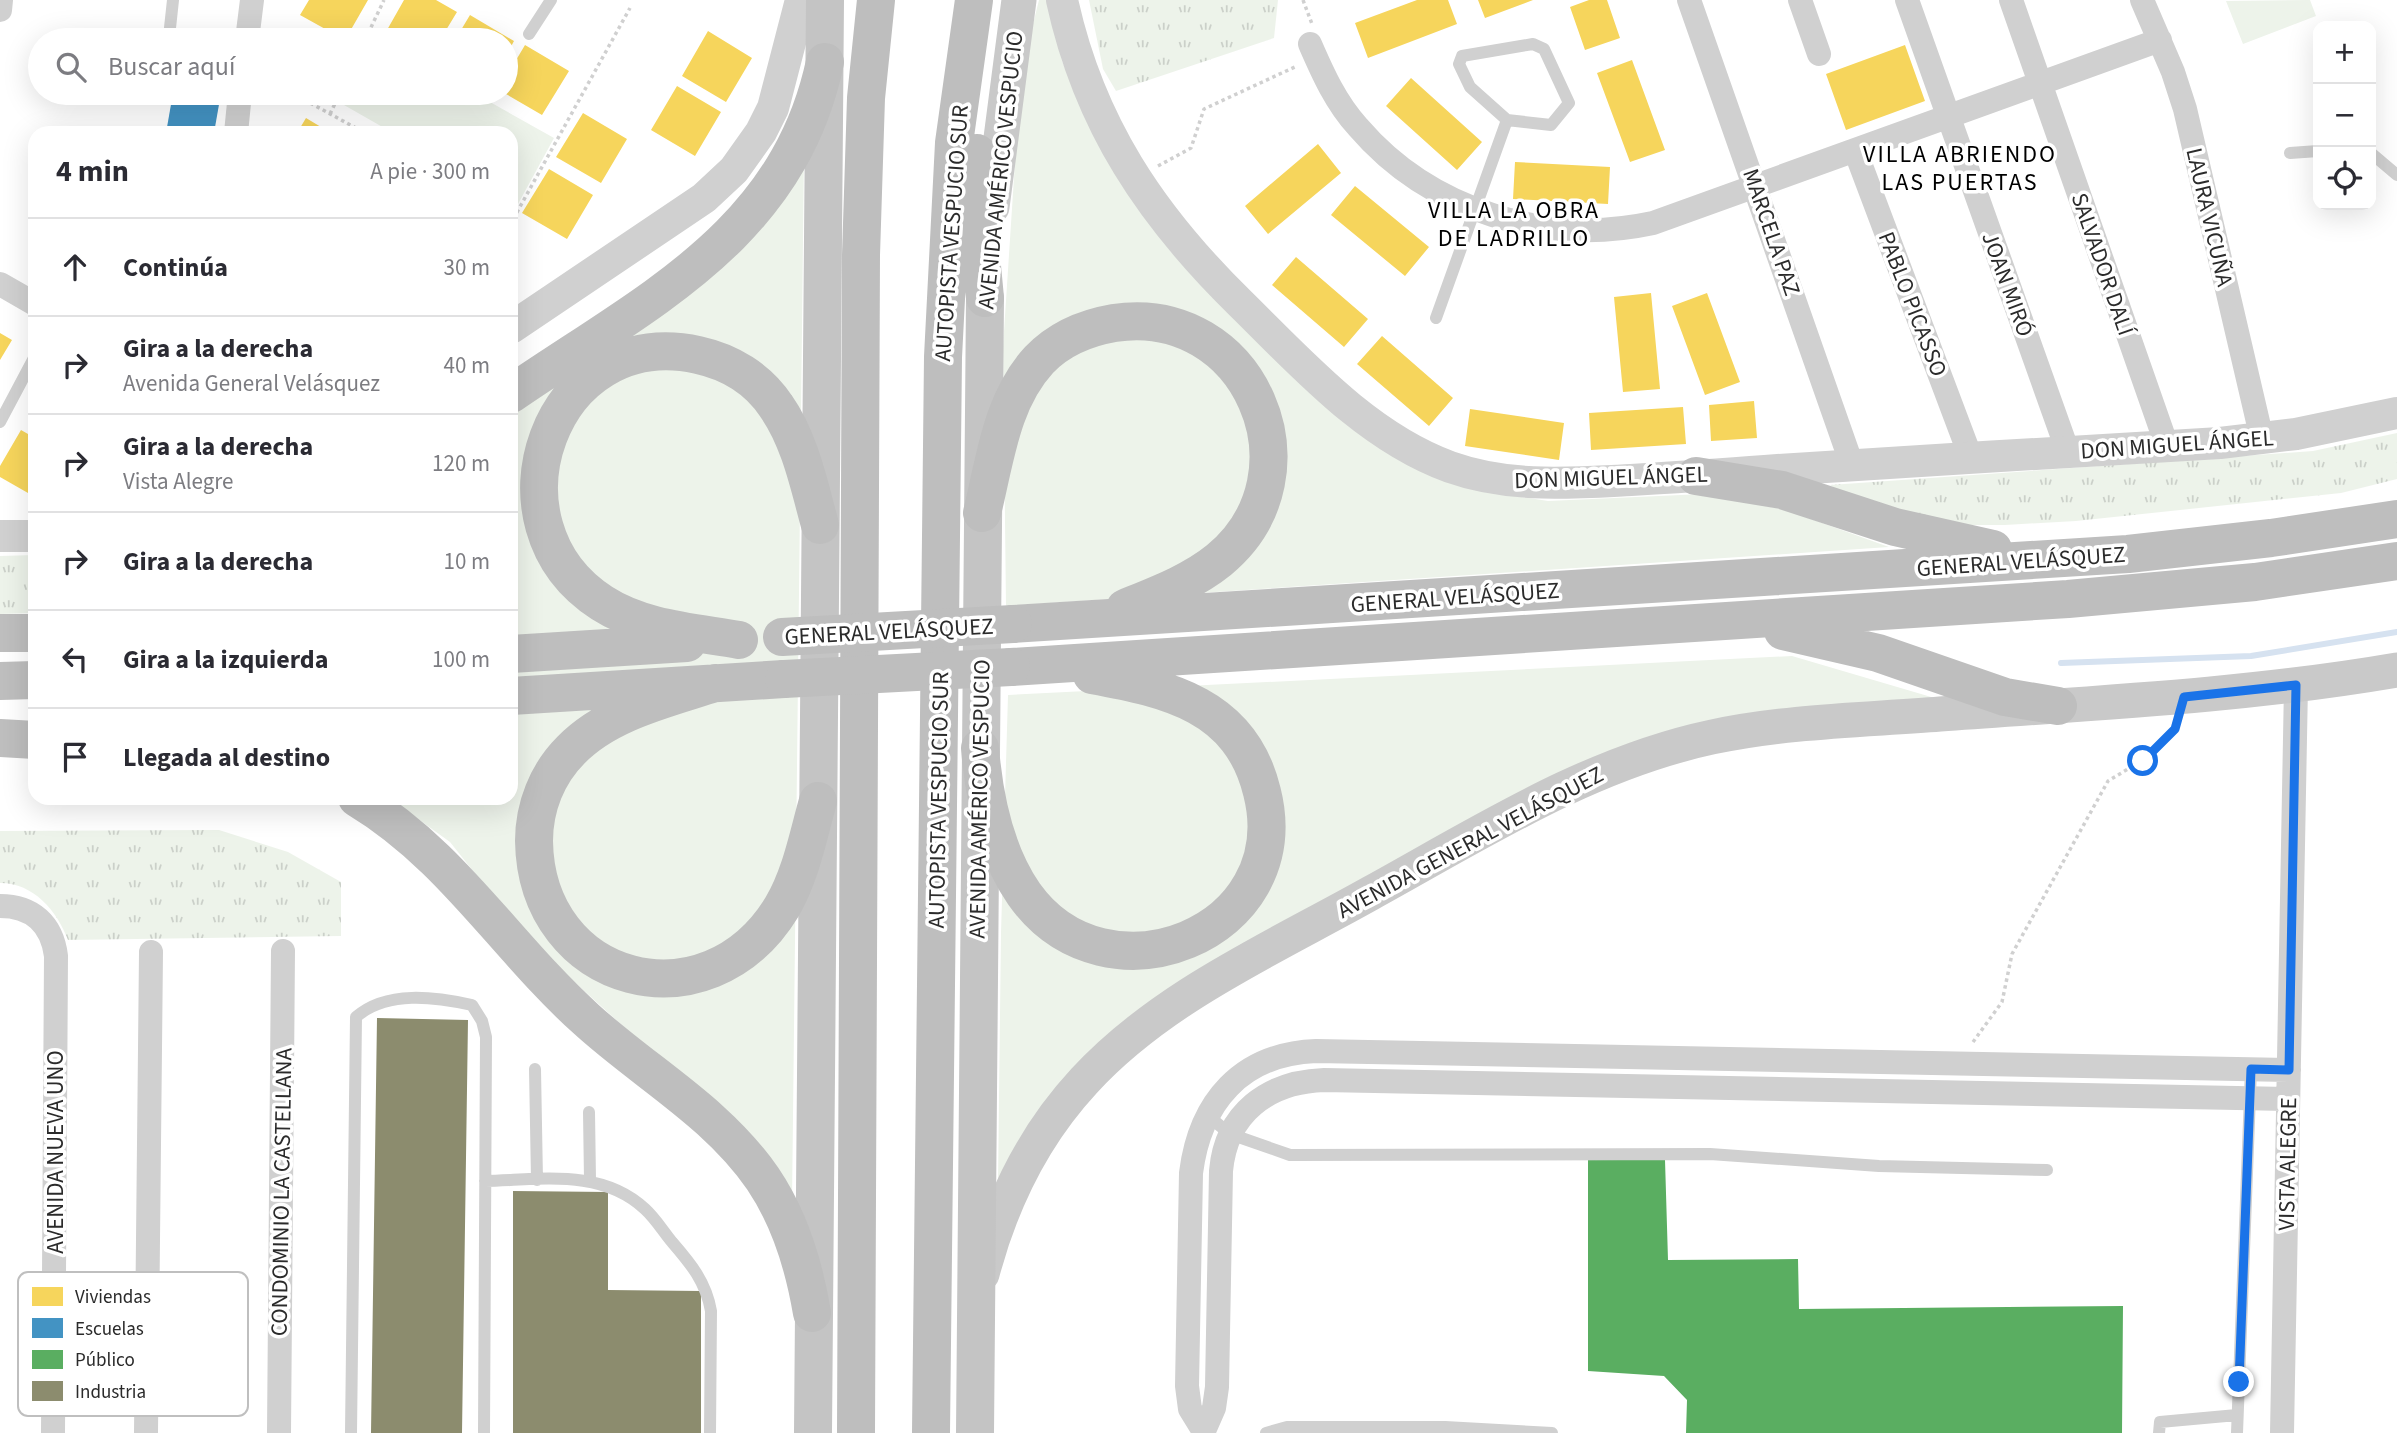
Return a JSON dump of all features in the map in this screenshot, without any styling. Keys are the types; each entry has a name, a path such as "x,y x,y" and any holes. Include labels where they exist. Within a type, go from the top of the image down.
{"highway":[{"path":"856,1433 862,217 866,98 876,0"},
{"name":"AUTOPISTA VESPUCIO SUR","path":"932,1433 943,357 954,143 974,0"},
{"path":"985,298 976,164 988,0"},
{"path":"518,389 680,278 743,224 775,183 797,145 814,104 825,62"},
{"path":"982,513 1012,403 1038,361 1060,342 1103,325 1138,322 1176,328 1221,352 1245,379 1255,396 1267,433 1268,471 1254,517 1237,542 1206,569 1158,594 1094,620"},
{"path":"739,640 635,619 600,602 567,570 545,529 539,493 545,441 562,407 587,381 631,358 670,352 690,353 728,365 757,384 785,420 802,463 820,525"},
{"path":"1696,476 1782,490 1931,537 2064,558"},
{"name":"GENERAL VELÁSQUEZ","path":"518,654 2064,558 2231,543 2397,519"},
{"name":"GENERAL VELÁSQUEZ","path":"518,696 1014,667 2162,592 2397,561"},
{"path":"1704,622 1783,632 1856,646 1995,694 2057,706"},
{"path":"0,633 28,633"},
{"path":"980,748 989,809 1016,881 1048,921 1081,941 1129,952 1177,946 1219,922 1242,897 1255,877 1264,847 1264,800 1249,756 1219,719 1192,702 1143,686 1083,674 1014,667"},
{"path":"0,681 28,680"},
{"path":"715,683 649,705 602,726 571,750 548,780 536,813 535,865 548,906 573,942 615,970 647,979 683,978 718,967 749,946 782,906 796,875 818,801"},
{"path":"0,724 28,723"},
{"path":"0,738 28,740"},
{"path":"367,805 426,848 569,1003 694,1104 735,1144 765,1181 783,1215 803,1268 812,1312"}],"main road":[{"path":"813,1433 825,0"},
{"name":"AVENIDA AMÉRICO VESPUCIO","path":"975,1433 985,298 997,155 1019,0"},
{"name":"AVENIDA GENERAL VELÁSQUEZ","path":"975,1298 999,1218 1034,1146 1074,1093 1116,1050 1167,1010 1212,982 1531,805 1626,761 1713,736 1838,722 2184,697 2296,685 2397,670"}],"street":[{"path":"0,10 1,0"},
{"path":"248,28 252,0"},
{"path":"518,323 687,210 734,170 761,132 773,108 802,0"},
{"name":"DON MIGUEL ÁNGEL","path":"1062,0 1091,95 1135,180 1177,238 1265,327 1352,407 1387,435 1418,453 1473,474 1526,483 1696,476 2167,446 2262,439 2328,429 2397,413"},
{"name":"MARCELA PAZ","path":"1689,0 1756,185 1852,466"},
{"path":"1800,0 1819,54"},
{"name":"JOAN MIRÓ","path":"1907,0 2068,452"},
{"name":"SALVADOR DALÍ","path":"2011,0 2167,446"},
{"name":"LAURA VICUÑA","path":"2142,0 2185,108 2262,439"},
{"path":"1310,44 1344,110 1372,143 1416,177 1476,209 1523,225 1560,231 1599,232 1653,223 2160,40"},
{"path":"237,126 239,105"},
{"name":"PABLO PICASSO","path":"1855,150 1971,458"},
{"path":"0,284 28,300"},
{"path":"0,537 28,536"},
{"name":"VISTA ALEGRE","path":"2282,1433 2296,685"},
{"name":"AVENIDA NUEVA UNO","path":"0,906 19,908 36,916 50,932 56,956 54,1272"},
{"name":"CONDOMINIO LA CASTELLANA","path":"279,1433 284,951"},
{"path":"147,1272 150,952"},
{"path":"1203,1432 1190,1409 1187,1386 1191,1173 1196,1142 1207,1115 1226,1089 1249,1070 1273,1058 1301,1052 2289,1070"},
{"path":"1203,1432 1214,1408 1217,1387 1221,1171 1230,1134 1245,1110 1266,1094 1289,1084 1315,1080 2288,1099"},
{"path":"1191,1173 1221,1171"}],"lane":[{"path":"170,28 173,0"},
{"path":"528,34 551,0"},
{"path":"1533,44 1544,49 1569,103 1551,125 1507,120 1470,87 1459,64 1462,56 1533,44"},
{"path":"1436,318 1507,120"},
{"path":"2290,153 2313,151"},
{"path":"2376,157 2397,175"},
{"path":"0,422 28,369"},
{"path":"351,1433 356,1017 364,1010 401,999 427,997 472,1005 482,1021 486,1037 484,1433"},
{"path":"535,1069 537,1180"},
{"path":"2236,1433 2251,1069"},
{"path":"589,1112 590,1180"},
{"path":"1207,1115 1230,1134 1290,1155 1710,1154 1879,1166 2047,1170"},
{"path":"485,1181 590,1180 615,1188 645,1208 699,1273 708,1293 711,1311 709,1433"},
{"path":"2159,1433 2160,1422 2174,1418 2237,1415"},
{"path":"1266,1433 1287,1427 1552,1433"}],"path":[{"path":"371,28 384,0"},
{"path":"518,210 630,8"},
{"path":"1135,180 1191,148 1204,109 1297,67 1290,52 1310,44"},
{"path":"314,105 352,126"},
{"path":"330,114 334,105"},
{"path":"1967,1064 1970,1045 2002,1002 2012,954 2087,816 2108,781 2143,761 2175,729 2184,697"}],"green space":[{"path":"1039,0 1051,0 1062,61 1086,118 1120,178 1171,252 1278,358 1476,490 1548,501 1703,494 1786,510 1889,547 1006,606 1003,347 1018,116 1026,52"},
{"path":"1089,0 1278,0 1274,38 1116,91 1103,69"},
{"path":"2310,0 2316,16 2243,44 2226,1"},
{"path":"344,105 495,105 554,138 518,204 518,126 381,126"},
{"path":"804,155 792,1203 721,1115 527,939 450,842 399,805 518,805 518,402"},
{"path":"2397,433 2397,479 2341,493 2076,521 1953,525 1859,504 1830,485 2313,451"},
{"path":"28,555 28,613 0,614 0,556"},
{"path":"1792,656 1955,704 1728,718 1159,1001 998,1183 1001,933 1008,695"},
{"path":"219,830 288,852 341,882 341,936 68,940 51,909 34,893 12,884 0,883 0,831"}],"building: Viviendas":[{"path":"309,0 368,0 352,28 323,28 300,15"},
{"path":"404,0 436,0 457,12 447,28 388,28"},
{"path":"1417,0 1448,0 1457,24 1368,58 1355,23"},
{"path":"1478,0 1533,0 1485,18"},
{"path":"1589,0 1607,0 1620,38 1585,50 1570,7"},
{"path":"470,15 492,28 462,28"},
{"path":"708,31 752,58 726,102 682,76"},
{"path":"525,45 569,71 542,115 518,101 518,57"},
{"path":"1905,45 1925,101 1846,130 1826,74"},
{"path":"1632,60 1665,150 1630,162 1597,73"},
{"path":"1411,78 1482,142 1457,170 1386,106"},
{"path":"677,86 721,112 695,156 651,130"},
{"path":"583,113 627,139 601,183 556,157"},
{"path":"306,118 319,126 301,126"},
{"path":"1318,144 1341,173 1268,234 1245,206"},
{"path":"1515,162 1610,167 1608,204 1513,199"},
{"path":"549,169 593,195 567,239 522,213"},
{"path":"1355,186 1429,247 1405,276 1331,215"},
{"path":"1296,257 1368,319 1344,347 1272,285"},
{"path":"1651,293 1660,389 1623,392 1614,297"},
{"path":"1707,293 1740,382 1705,395 1672,306"},
{"path":"0,333 12,340 0,360"},
{"path":"1382,336 1453,398 1429,426 1357,364"},
{"path":"1754,401 1757,438 1711,441 1709,405"},
{"path":"1683,407 1686,444 1591,450 1589,413"},
{"path":"1470,409 1564,423 1559,460 1465,446"},
{"path":"21,430 28,434 28,493 0,477 0,466"}],"building: Escuelas":[{"path":"171,105 219,105 215,126 167,126"}],"building: Público":[{"path":"1588,1159 1665,1160 1668,1260 1798,1259 1799,1309 2123,1306 2122,1433 1686,1433 1687,1400 1664,1376 1588,1371"}],"building: Industria":[{"path":"377,1018 468,1020 462,1433 371,1433"},
{"path":"513,1191 608,1192 608,1290 701,1291 701,1433 513,1433"}],"waterway":[{"path":"2061,663 2251,656 2397,632"}],"district":[{"name":"VILLA ABRIENDO LAS PUERTAS","path":"1960,168"},
{"name":"VILLA LA OBRA DE LADRILLO","path":"1514,224"}],"route":[{"path":"2143,761 2175,729 2184,697 2296,685 2289,1070 2251,1069 2239,1382"}]}
